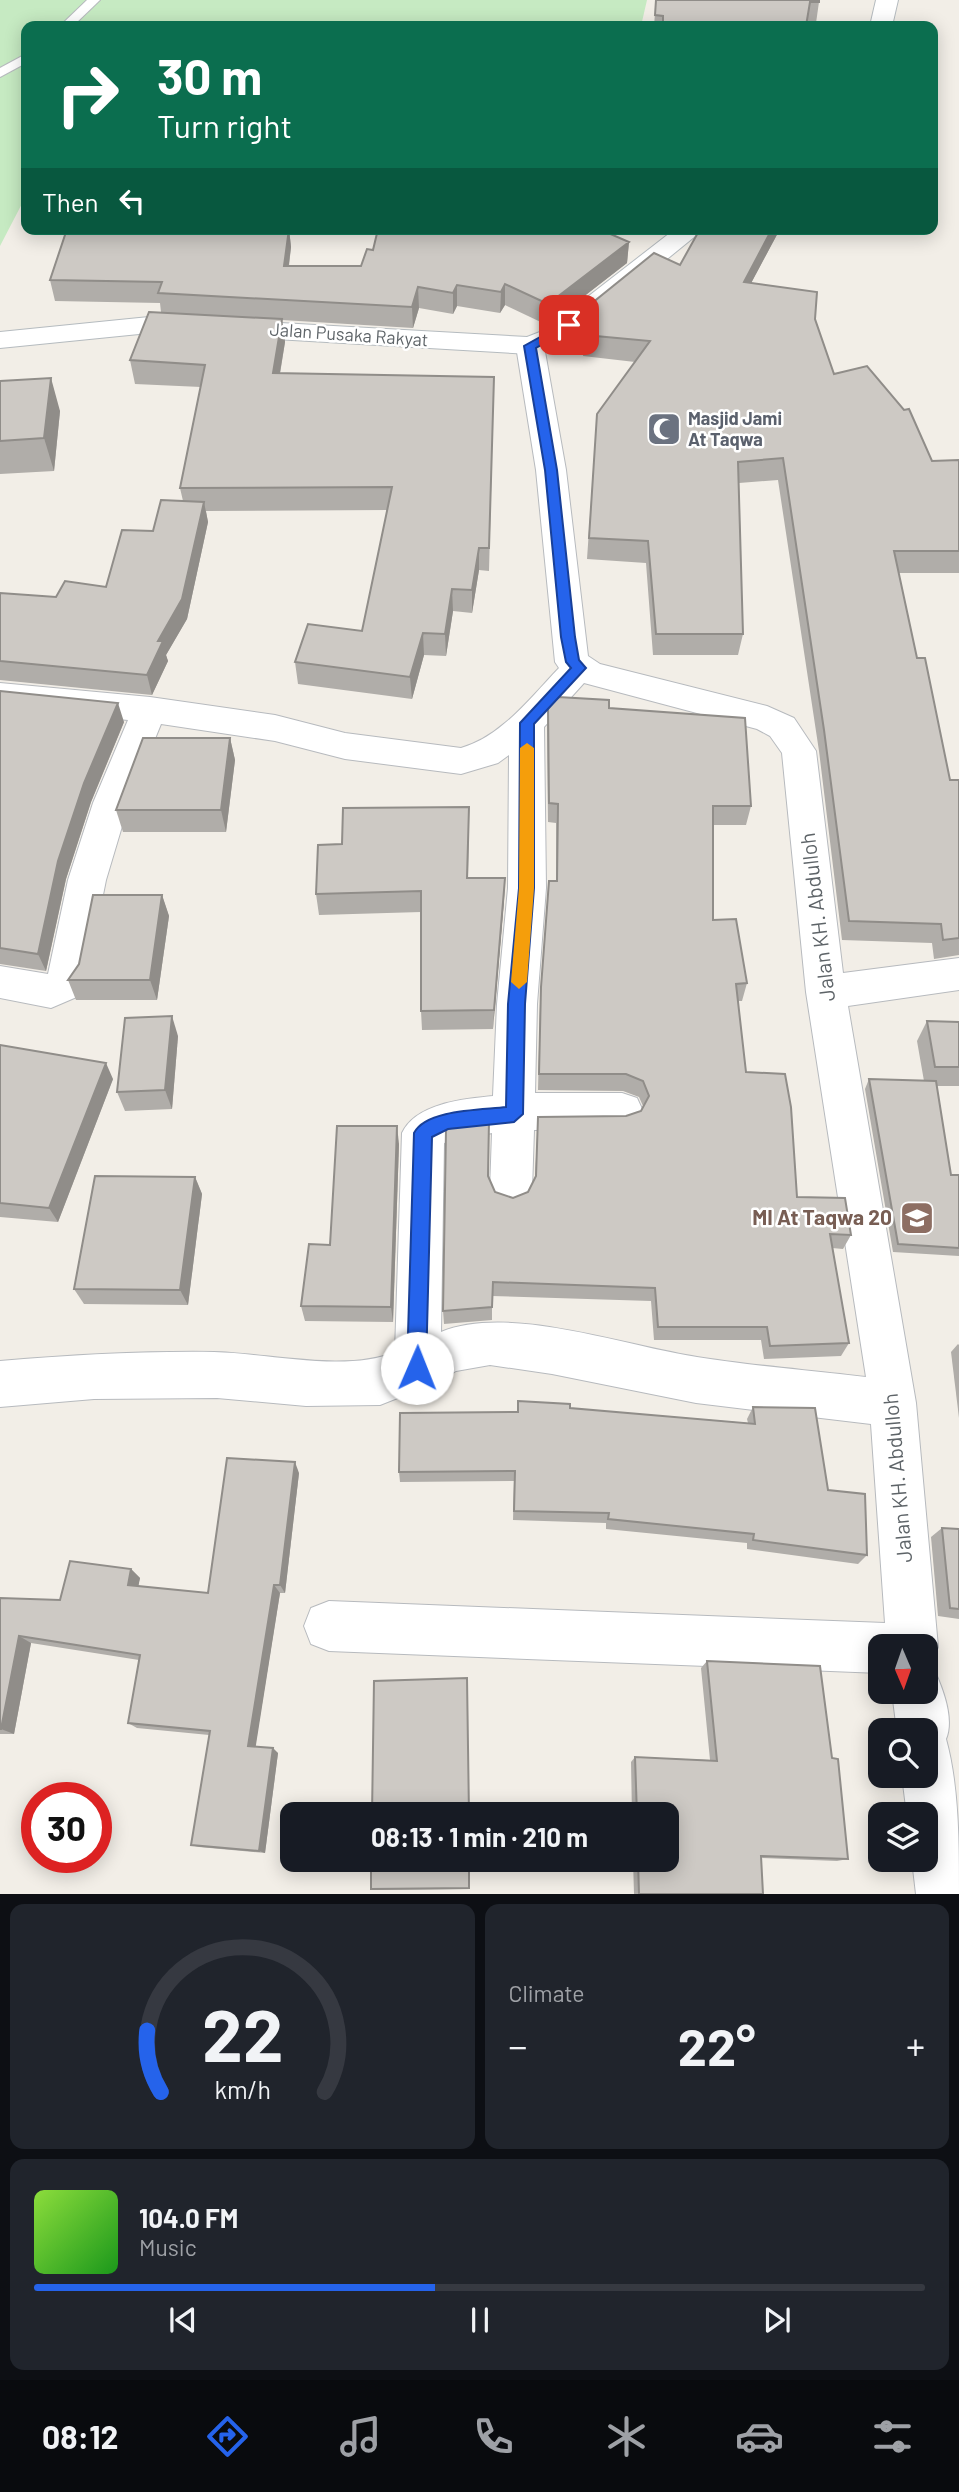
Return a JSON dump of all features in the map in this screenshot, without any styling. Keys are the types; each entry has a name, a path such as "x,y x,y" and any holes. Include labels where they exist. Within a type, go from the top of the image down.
{"street":[{"path":"882,21 887,0"},
{"path":"0,695 150,710 275,728 345,746 446,761 475,759 486,754 527,723 579,668 572,662 568,637 551,470 530,346 562,330 683,235"},
{"name":"Jalan Pusaka Rakyat","path":"0,340 159,324 530,346"},
{"name":"Jalan KH. Abdulloh","path":"579,668 767,719 790,735 799,751 826,992 893,1404 911,1634"},
{"path":"0,982 51,991 65,984 87,880 111,803 150,710"},
{"path":"511,1189 517,1004 527,888 527,723"},
{"path":"826,992 959,974"},
{"path":"417,1368 423,1133 445,1121 514,1114 622,1111"},
{"path":"0,1384 94,1376 203,1375 306,1383 380,1382 417,1368 453,1349 491,1343 552,1351 696,1380 893,1404"},
{"path":"329,1626 868,1647"},
{"path":"930,1788 944,1894"}],"lane":[{"path":"71,21 94,0"},
{"path":"0,73 21,61"}],"green space":[{"path":"0,0 647,0 642,21 21,21 21,206 0,246"}],"building":[{"path":"656,0 819,0 810,2 807,21 663,21 663,16 655,15"},
{"path":"65,235 288,235 284,266 361,266 367,249 373,250 377,235 613,235 629,242 548,304 505,284 501,292 457,285 453,293 418,287 412,307 158,293 162,282 50,280"},
{"path":"697,235 769,235 744,282 817,292 815,319 834,374 867,366 904,410 909,409 932,461 959,460 959,551 894,551 917,658 925,658 950,780 959,780 959,938 943,940 941,924 849,921 824,730 783,458 738,462 743,634 656,634 648,541 589,538 597,414 650,341 585,335 585,327 579,326 581,318 576,316 654,253 680,265"},
{"path":"149,312 282,319 273,373 494,377 489,548 479,548 472,590 452,589 445,634 423,633 410,677 295,662 308,624 362,631 392,487 180,488 205,365 130,360"},
{"path":"51,378 44,438 0,441 0,381"},
{"path":"161,500 204,502 182,599 158,641 163,641 147,675 0,661 0,593 56,597 65,581 106,587 122,530 153,531"},
{"path":"0,691 118,703 84,783 58,861 38,954 0,948"},
{"path":"558,697 609,700 609,708 745,718 751,806 713,806 713,920 736,919 747,983 736,984 746,1072 785,1074 791,1107 797,1197 845,1198 851,1235 830,1234 849,1343 770,1346 767,1327 658,1327 655,1288 493,1282 492,1307 443,1311 446,1129 489,1121 488,1176 495,1192 513,1198 528,1192 536,1176 538,1117 626,1116 641,1111 649,1096 643,1081 626,1074 539,1074 541,987 549,881 557,881 558,804 549,803 548,708"},
{"path":"143,738 230,738 221,810 116,810"},
{"path":"469,807 467,878 505,878 494,1010 421,1011 421,891 316,894 318,845 342,844 343,808"},
{"path":"93,895 162,895 150,980 68,980 79,964"},
{"path":"172,1016 165,1090 117,1092 125,1018"},
{"path":"927,1021 959,1022 959,1067 935,1067"},
{"path":"0,1045 106,1063 49,1208 0,1203"},
{"path":"869,1079 936,1081 951,1175 959,1175 959,1248 898,1244"},
{"path":"337,1126 397,1126 391,1307 301,1306 309,1244 330,1245"},
{"path":"95,1176 195,1177 180,1290 74,1289"},
{"path":"518,1401 755,1424 753,1407 815,1408 828,1490 865,1494 867,1555 753,1540 754,1534 608,1519 609,1513 514,1511 515,1471 399,1472 400,1413 518,1412"},
{"path":"227,1458 295,1462 280,1585 274,1585 248,1746 273,1748 259,1851 191,1845 210,1731 128,1723 140,1655 19,1636 0,1729 0,1598 60,1600 70,1561 131,1569 128,1585 208,1593"},
{"path":"942,1528 959,1529 959,1609 950,1608"},
{"path":"707,1661 820,1666 832,1758 838,1759 848,1859 761,1856 763,1894 639,1894 638,1872 679,1872 679,1802 637,1802 635,1757 717,1761"},
{"path":"467,1678 469,1802 372,1802 374,1681"},
{"path":"371,1872 469,1872 469,1888 371,1889"}],"slow traffic":[{"path":"519,982 527,888 527,748"}],"place":[{"name":"Masjid Jami At Taqwa","path":"664,429"},
{"name":"MI At Taqwa 20","path":"917,1218"}],"route":[{"path":"417,1368 423,1133 445,1121 514,1114 517,1004 527,888 527,723 579,668 572,662 568,637 551,470 530,346 543,342 569,325"}]}
